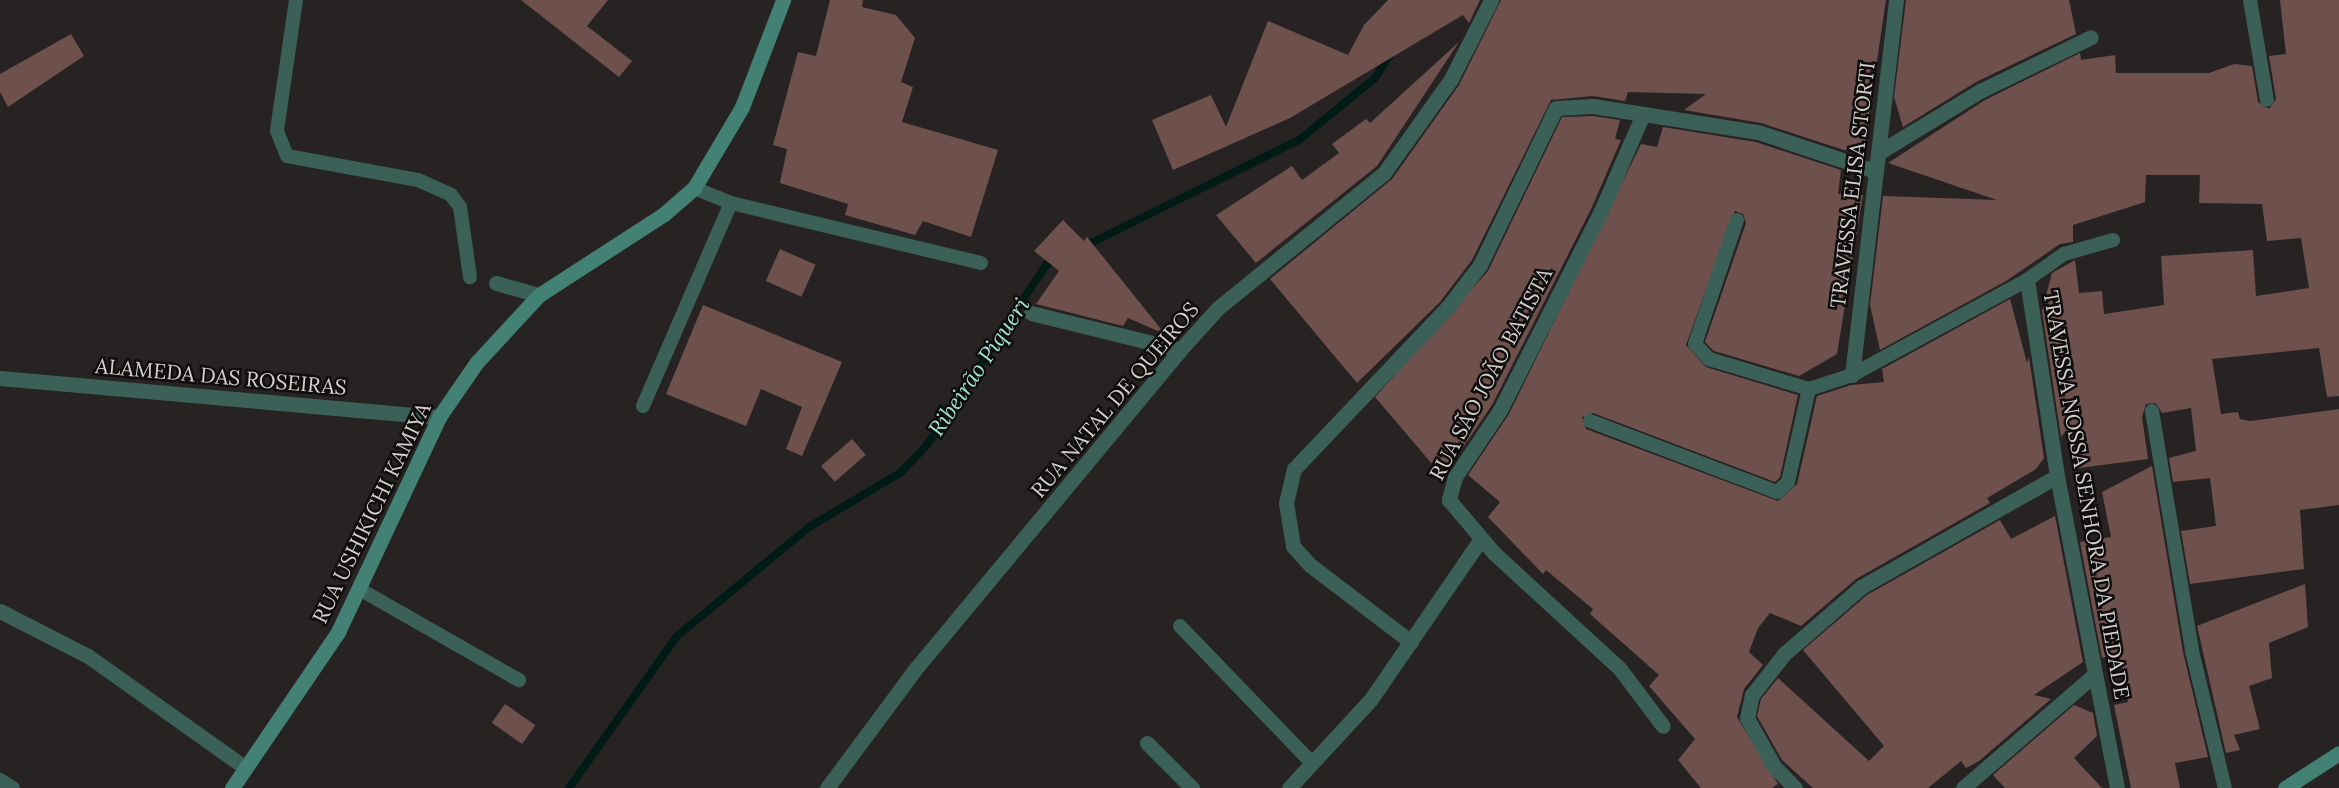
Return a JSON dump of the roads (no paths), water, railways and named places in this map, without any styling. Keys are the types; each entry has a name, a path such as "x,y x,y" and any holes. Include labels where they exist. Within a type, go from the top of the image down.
{"main road":[{"name":"RUA USHIKICHI KAMIYA","path":"232,788 244,767 313,672 361,590 439,417 477,362 539,295 664,214 694,188 736,118 783,0"},
{"path":"2285,788 2339,753"}],"street":[{"name":"RUA NATAL DE QUEIROS","path":"827,788 916,668 1180,350 1218,308 1384,173 1451,79 1491,0"},
{"name":"TRAVESSA ELISA STORTI","path":"1852,375 1896,0"},
{"path":"1878,153 1980,91 2091,37"},
{"path":"1411,642 1310,565 1293,546 1286,504 1294,469 1474,273 1556,108 1593,106 1758,132 1875,171"},
{"name":"RUA SÃO JOÃO BATISTA","path":"1642,114 1627,159 1500,410 1449,488 1452,508 1481,539 1620,669 1663,726"},
{"name":"TRAVESSA NOSSA SENHORA DA PIEDADE","path":"2027,280 2057,476 2117,788"},
{"path":"496,283 539,295"},
{"path":"1030,313 1180,350"},
{"name":"ALAMEDA DAS ROSEIRAS","path":"0,378 439,417"},
{"path":"1795,788 1750,730 1748,707 1784,654 1829,610 1956,529 2057,476"},
{"path":"1289,788 1371,699 1481,539"},
{"path":"0,611 88,656 244,767"},
{"path":"1963,788 2095,674"},
{"path":"1147,743 1192,788"}],"lane":[{"path":"296,0 277,131 287,156 418,180 445,191 460,207 470,277"},
{"path":"2250,0 2267,100"},
{"path":"694,188 731,203 981,263"},
{"path":"643,406 731,203"},
{"path":"1737,220 1695,344 1718,363 1809,389 1852,375 2027,280 2064,254 2113,240"},
{"path":"1590,421 1777,492 1788,482 1809,389"},
{"path":"2152,411 2192,651 2225,788"},
{"path":"361,590 519,680"},
{"path":"1180,626 1312,764"},
{"path":"0,780 13,788"}],"waterway":[{"name":"Ribeirão Piqueri","path":"1083,247 1299,140 1375,78 1391,53"},
{"name":"Ribeirão Piqueri","path":"569,788 677,636 809,527 900,473 927,445 1046,265 1058,259"}]}
